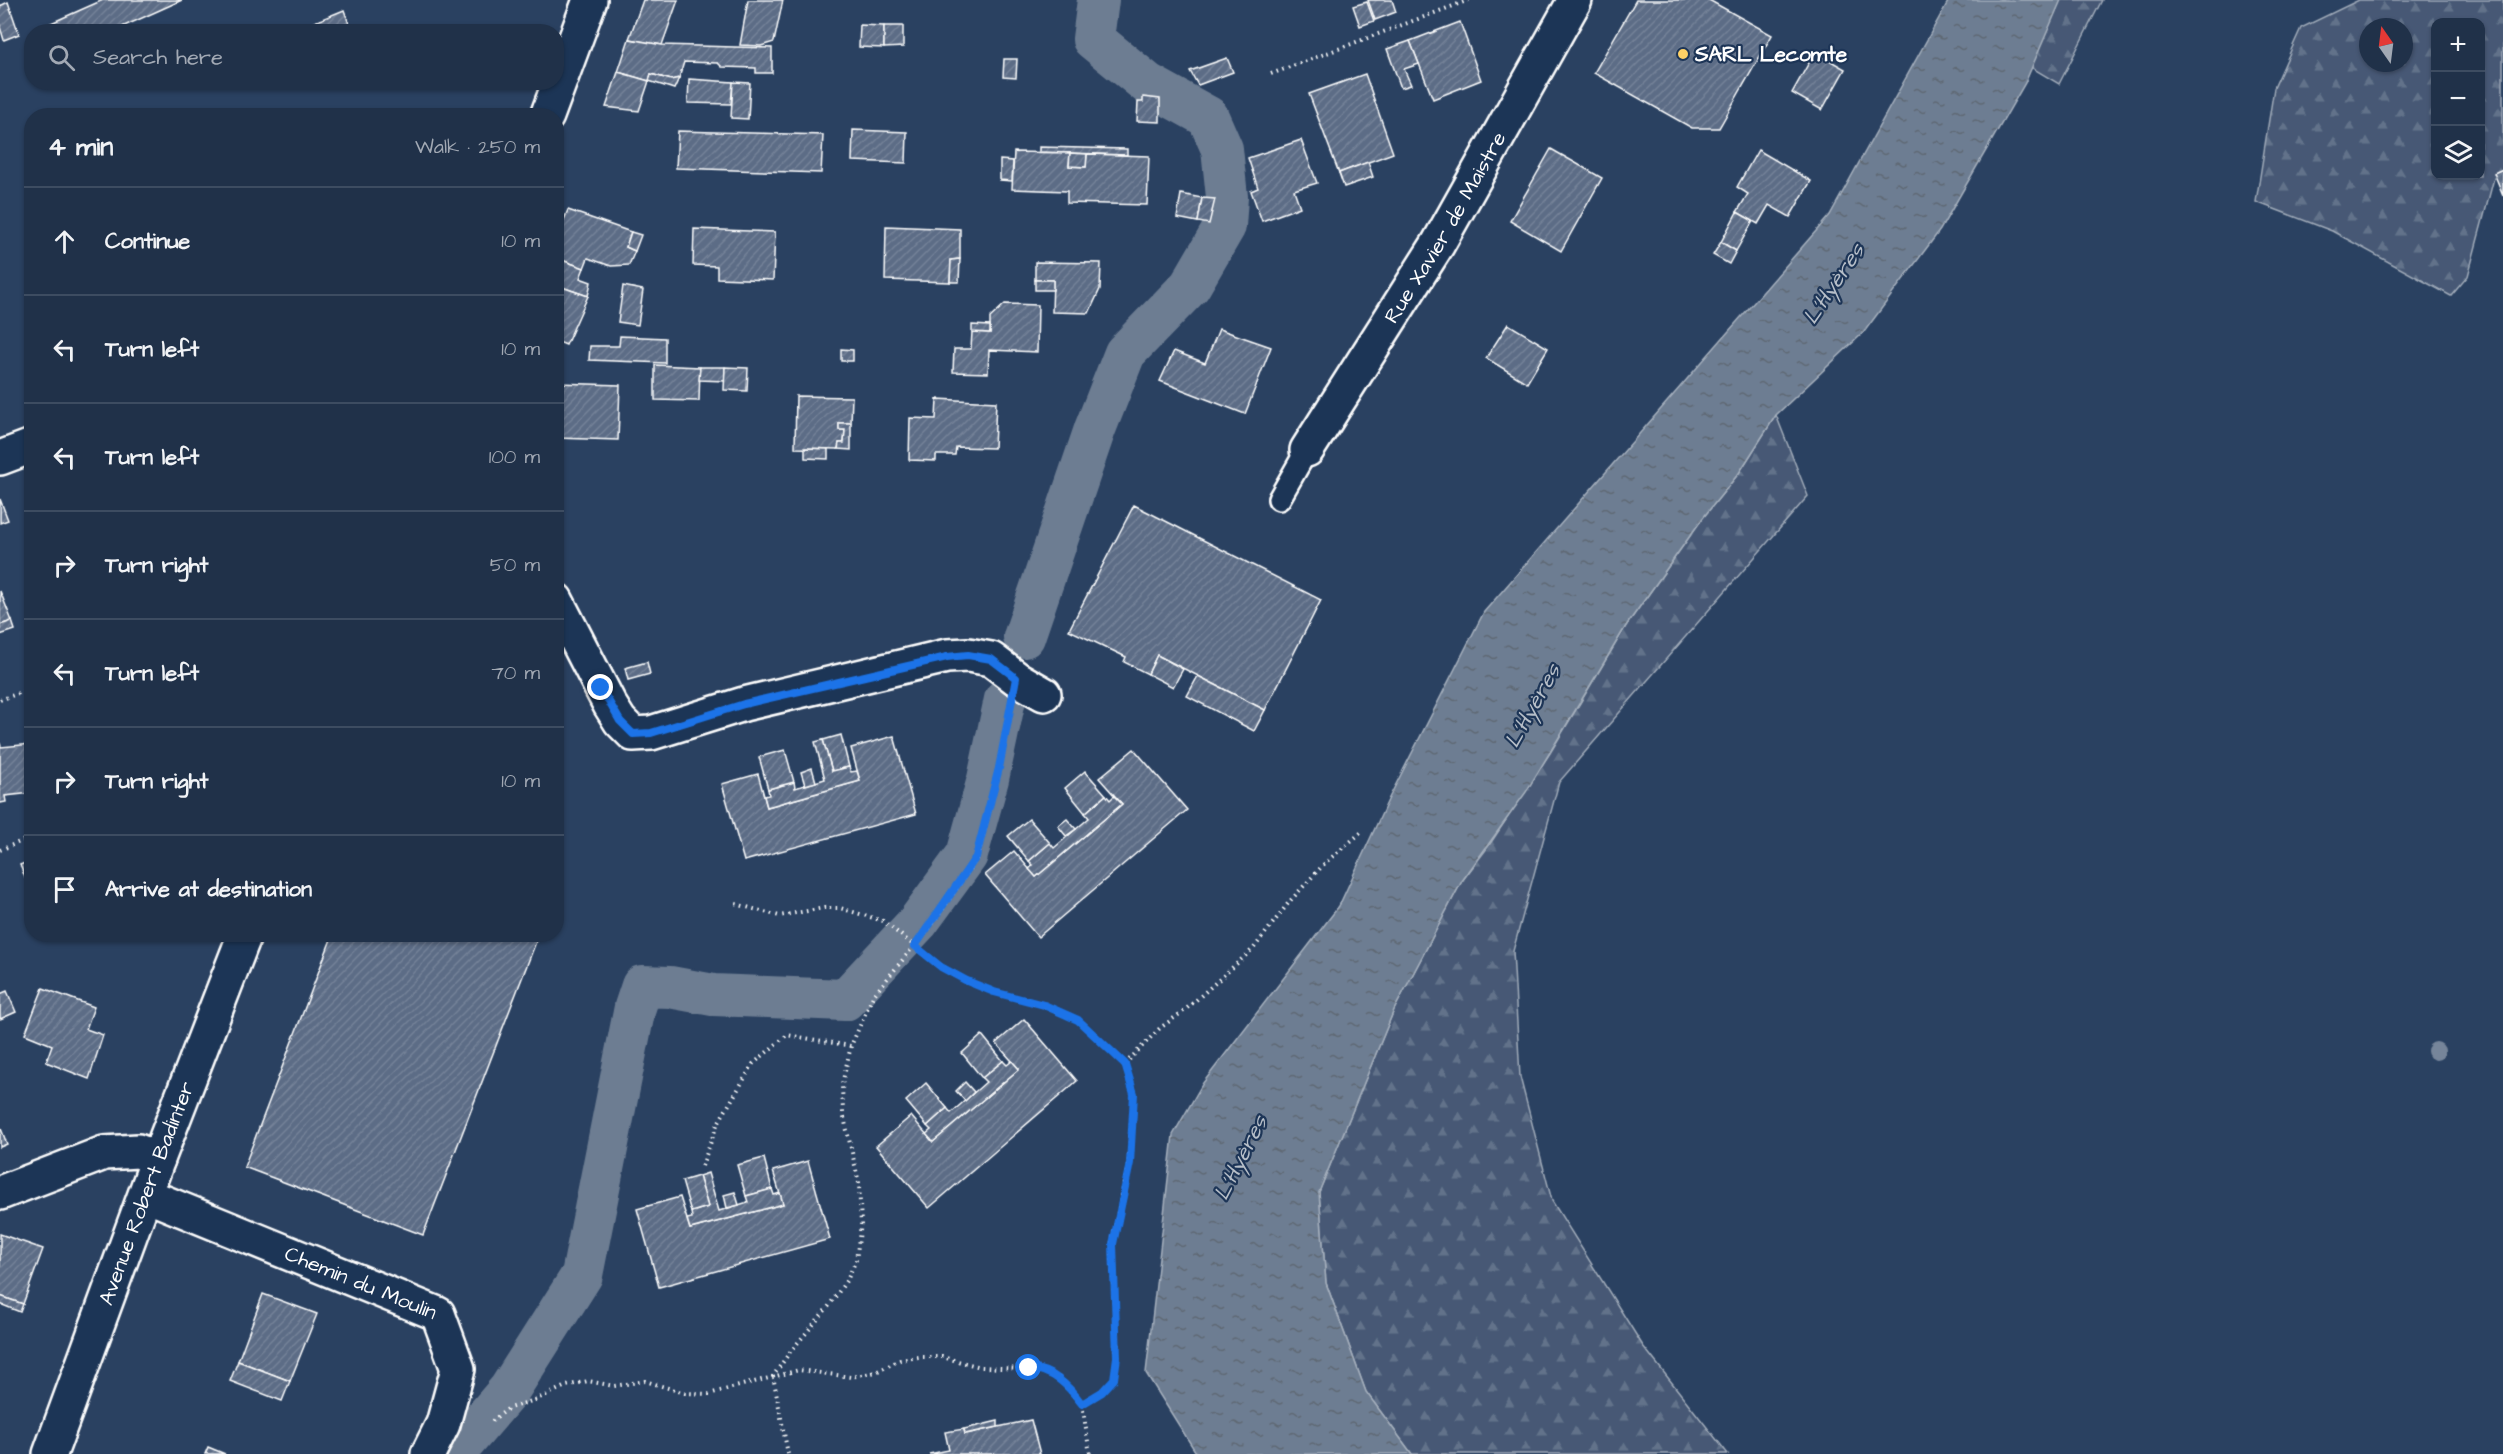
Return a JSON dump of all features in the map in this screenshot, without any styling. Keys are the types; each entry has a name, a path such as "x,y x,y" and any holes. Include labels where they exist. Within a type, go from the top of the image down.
{"street":[{"path":"564,70 590,0"},
{"name":"Rue Xavier de Maistre","path":"1307,450 1438,244 1575,0"},
{"path":"550,108 557,90"},
{"path":"0,458 24,449"},
{"path":"564,616 610,705 620,721 633,734 651,733 744,704 947,657 968,655 991,659 1016,678 1044,694"},
{"name":"Avenue Robert Badinter","path":"50,1454 158,1159 242,942"},
{"path":"0,1193 104,1153 138,1151 158,1159"},
{"name":"Chemin du Moulin","path":"146,1195 438,1314 458,1369 443,1424 428,1454"}],"lane":[{"path":"1279,499 1307,450"}],"path":[{"path":"1271,74 1469,0"},
{"path":"788,1454 773,1376 829,1306 848,1278 855,1260 861,1224 859,1183 843,1113 842,1084 851,1046 873,996 915,946 976,857 999,768 1016,678"},
{"path":"0,700 24,691"},
{"path":"1125,1064 1160,1028 1184,1011 1254,948 1290,901 1326,862 1363,831"},
{"path":"0,850 24,840"},
{"path":"736,904 779,916 824,908 840,908 856,910 883,921 941,967 967,981 994,992 1044,1005 1078,1020 1125,1064 1134,1094 1130,1163 1113,1244 1117,1357 1114,1379 1102,1392 1082,1404"},
{"path":"702,1166 717,1125 753,1064 788,1035 851,1046"},
{"path":"492,1421 509,1408 588,1380 614,1386 645,1381 685,1393 709,1394 799,1370 851,1377 876,1372 900,1360 942,1357 995,1368 1042,1370 1060,1379 1082,1404 1090,1454"}],"green space":[{"path":"2019,0 2102,0 2059,84 2007,53"},
{"path":"2359,0 2503,0 2503,172 2494,178 2468,276 2451,296 2332,231 2256,202 2274,88 2301,28"},
{"path":"1776,415 1808,496 1559,782 1513,951 1520,1077 1552,1201 1643,1346 1728,1454 1412,1454 1366,1392 1326,1283 1319,1192 1394,1010 1462,881 1488,847 1550,753 1626,626 1702,519 1739,473"}],"water":[{"name":"L'Hyères","path":"1949,0 2061,0 2025,83 1940,230 1864,332 1776,415 1739,473 1702,519 1626,626 1526,792 1462,881 1394,1010 1319,1192 1326,1283 1366,1392 1412,1454 1197,1454 1146,1373 1173,1135 1203,1083 1339,906 1389,798 1484,612 1830,215"}],"building":[{"path":"103,0 182,0 129,24 49,24"},
{"path":"643,0 678,0 662,45 629,39"},
{"path":"748,0 783,0 774,42 761,46 740,45"},
{"path":"1368,0 1392,0 1396,12 1375,20"},
{"name":"SARL Lecomte","path":"1636,0 1709,0 1772,35 1719,128 1692,128 1594,73"},
{"path":"8,2 19,34 4,40 0,27 0,6"},
{"path":"1367,2 1374,21 1360,26 1353,6"},
{"path":"344,10 349,24 310,24"},
{"path":"1460,22 1481,80 1433,99 1410,41"},
{"path":"860,25 884,26 884,48 859,47"},
{"path":"884,26 903,26 903,47 884,48"},
{"path":"629,39 662,45 772,48 772,73 756,73 756,68 722,67 718,63 684,62 679,78 671,80 651,74 649,81 618,72"},
{"path":"1410,41 1419,64 1404,69 1411,85 1401,88 1387,49"},
{"path":"1815,52 1845,69 1822,110 1792,93"},
{"path":"1227,58 1233,72 1198,85 1190,71"},
{"path":"1004,59 1017,59 1016,78 1003,77"},
{"path":"618,72 649,81 639,111 606,107"},
{"path":"651,74 671,80 679,78 674,89 649,81"},
{"path":"1365,74 1393,153 1339,173 1309,94"},
{"path":"689,79 733,82 731,104 688,103"},
{"path":"733,82 750,83 748,119 731,118"},
{"path":"1143,97 1160,99 1160,122 1137,121 1138,102 1143,102"},
{"path":"853,130 907,132 906,163 852,161"},
{"path":"678,131 823,135 821,173 676,168"},
{"path":"1301,140 1317,183 1294,190 1300,207 1262,221 1251,191 1258,188 1248,158"},
{"path":"1039,147 1127,149 1127,155 1039,152"},
{"path":"1551,149 1602,178 1561,251 1510,221"},
{"path":"1758,150 1811,181 1790,217 1769,205 1758,224 1737,212 1748,194 1737,187"},
{"path":"1014,152 1070,153 1069,166 1086,167 1087,154 1149,156 1147,205 1067,203 1067,191 1012,189"},
{"path":"1070,153 1087,154 1086,167 1069,166"},
{"path":"1000,160 1013,161 1012,181 1000,180"},
{"path":"1368,162 1373,177 1344,187 1339,173"},
{"path":"2503,169 2503,195 2494,173"},
{"path":"1181,194 1202,198 1198,222 1177,218"},
{"path":"1202,198 1215,199 1209,224 1198,222"},
{"path":"568,210 631,232 626,247 635,251 629,265 611,266 588,258 584,268 564,261 564,220"},
{"path":"1737,212 1753,221 1736,251 1721,242"},
{"path":"886,226 960,229 960,259 951,260 950,282 885,280"},
{"path":"694,229 775,232 773,280 717,278 717,266 693,265"},
{"path":"631,232 641,235 635,251 626,247"},
{"path":"1721,242 1736,251 1729,264 1713,255"},
{"path":"960,259 959,282 950,282 951,260"},
{"path":"564,261 584,268 580,278 591,282 588,296 564,288"},
{"path":"1035,262 1101,263 1100,289 1089,313 1052,312 1053,280 1035,280"},
{"path":"1035,280 1053,280 1053,290 1035,290"},
{"path":"623,286 643,290 638,325 618,322"},
{"path":"564,288 588,296 566,345 564,344"},
{"path":"1005,304 1038,305 1037,352 989,350 988,373 953,372 954,349 971,349 972,332 990,333 990,318"},
{"path":"1508,324 1548,348 1527,383 1486,358"},
{"path":"972,325 990,326 990,333 972,332"},
{"path":"1219,329 1271,347 1245,414 1160,381 1174,351 1205,363"},
{"path":"620,336 665,338 665,363 589,360 590,346 619,346"},
{"path":"841,349 853,350 853,361 841,361"},
{"path":"655,365 700,367 699,401 655,400"},
{"path":"700,367 725,367 725,381 699,380"},
{"path":"725,367 748,368 747,391 724,390"},
{"path":"564,383 620,385 618,440 564,438"},
{"path":"796,396 852,397 851,423 839,423 839,430 845,430 844,443 839,443 838,449 795,448"},
{"path":"937,399 996,402 994,448 956,447 955,455 936,455 936,461 909,460 910,418 936,419"},
{"path":"839,423 851,423 851,450 838,449 839,443 844,443 845,430 839,430"},
{"path":"805,448 828,449 828,459 805,458"},
{"path":"0,499 8,520 0,523"},
{"path":"1134,505 1321,600 1265,710 1157,655 1148,674 1124,662 1126,657 1069,630"},
{"path":"0,591 12,621 0,625"},
{"path":"12,621 15,630 0,635 0,625"},
{"path":"1157,655 1183,669 1173,687 1148,674"},
{"path":"647,662 650,674 628,680 625,668"},
{"path":"1198,676 1265,710 1254,731 1187,696"},
{"path":"841,735 849,767 832,771 823,740"},
{"path":"894,736 916,814 744,861 722,784 758,774 767,807 860,781 851,748"},
{"path":"823,740 832,771 849,767 851,772 857,771 860,781 767,807 764,796 769,795 768,789 794,782 795,788 825,779 815,742"},
{"path":"0,743 1,747 24,745 24,794 5,796 6,802 0,803"},
{"path":"1134,749 1187,810 1038,937 985,875 1014,851 1036,877 1122,804 1099,778"},
{"path":"785,750 794,782 768,789 759,757"},
{"path":"812,768 816,782 805,785 801,772"},
{"path":"1085,771 1106,795 1085,813 1065,788"},
{"path":"1106,795 1110,800 1114,796 1122,804 1036,877 1029,869 1033,865 1029,861 1050,843 1054,848 1089,818 1085,813"},
{"path":"1029,819 1050,843 1029,861 1008,836"},
{"path":"1067,819 1076,829 1066,836 1058,826"},
{"path":"24,863 24,875 20,865"},
{"path":"330,942 536,942 423,1235 244,1167"},
{"path":"43,988 94,1007 86,1029 103,1035 89,1079 46,1062 52,1045 25,1034"},
{"path":"7,991 16,1012 0,1019 0,994"},
{"path":"1024,1019 1077,1081 929,1208 876,1146 911,1116 933,1142 1019,1069 996,1043"},
{"path":"982,1035 1003,1061 982,1078 962,1053"},
{"path":"1003,1061 1007,1065 1012,1061 1019,1069 933,1142 926,1134 931,1130 927,1126 947,1108 951,1113 986,1082 982,1078"},
{"path":"965,1082 974,1092 965,1101 956,1091"},
{"path":"926,1083 947,1108 927,1126 906,1101"},
{"path":"0,1126 7,1144 0,1147"},
{"path":"764,1158 772,1189 746,1196 737,1165"},
{"path":"808,1161 830,1239 659,1287 637,1209 680,1197 690,1229 783,1204 773,1171"},
{"path":"708,1173 719,1211 748,1202 746,1196 772,1189 774,1195 780,1193 783,1204 690,1229 687,1219 692,1218 691,1212 708,1207 699,1176"},
{"path":"699,1176 708,1207 691,1212 682,1181"},
{"path":"735,1192 739,1205 727,1208 724,1195"},
{"path":"0,1234 43,1249 23,1304 0,1296"},
{"path":"263,1294 317,1314 290,1381 238,1361"},
{"path":"0,1296 23,1304 20,1312 0,1304"},
{"path":"238,1361 290,1381 282,1401 230,1381"},
{"path":"1031,1420 1040,1454 929,1454 949,1450 945,1432 964,1429 965,1434"},
{"path":"998,1421 998,1427 965,1434 964,1429"},
{"path":"208,1447 225,1454 205,1454"}],"waterway":[{"path":"1024,637 1095,429 1125,353 1190,286 1225,226 1227,197 1222,149 1208,117 1148,84 1093,39 1098,0"},
{"path":"458,1454 461,1446 509,1390 582,1275 635,1007 642,986 670,987 713,995 845,1000 918,922 967,855 988,779 1005,699"}],"place":[{"name":"SARL Lecomte","path":"1683,54"}],"route":[{"path":"601,688 620,721 633,734 651,733 744,704 947,657 968,655 991,659 1016,678 999,768 976,857 915,946 941,967 967,981 994,992 1044,1005 1078,1020 1125,1064 1134,1094 1130,1163 1113,1244 1117,1357 1114,1379 1102,1392 1082,1404 1060,1379 1042,1370 1029,1368"}]}
